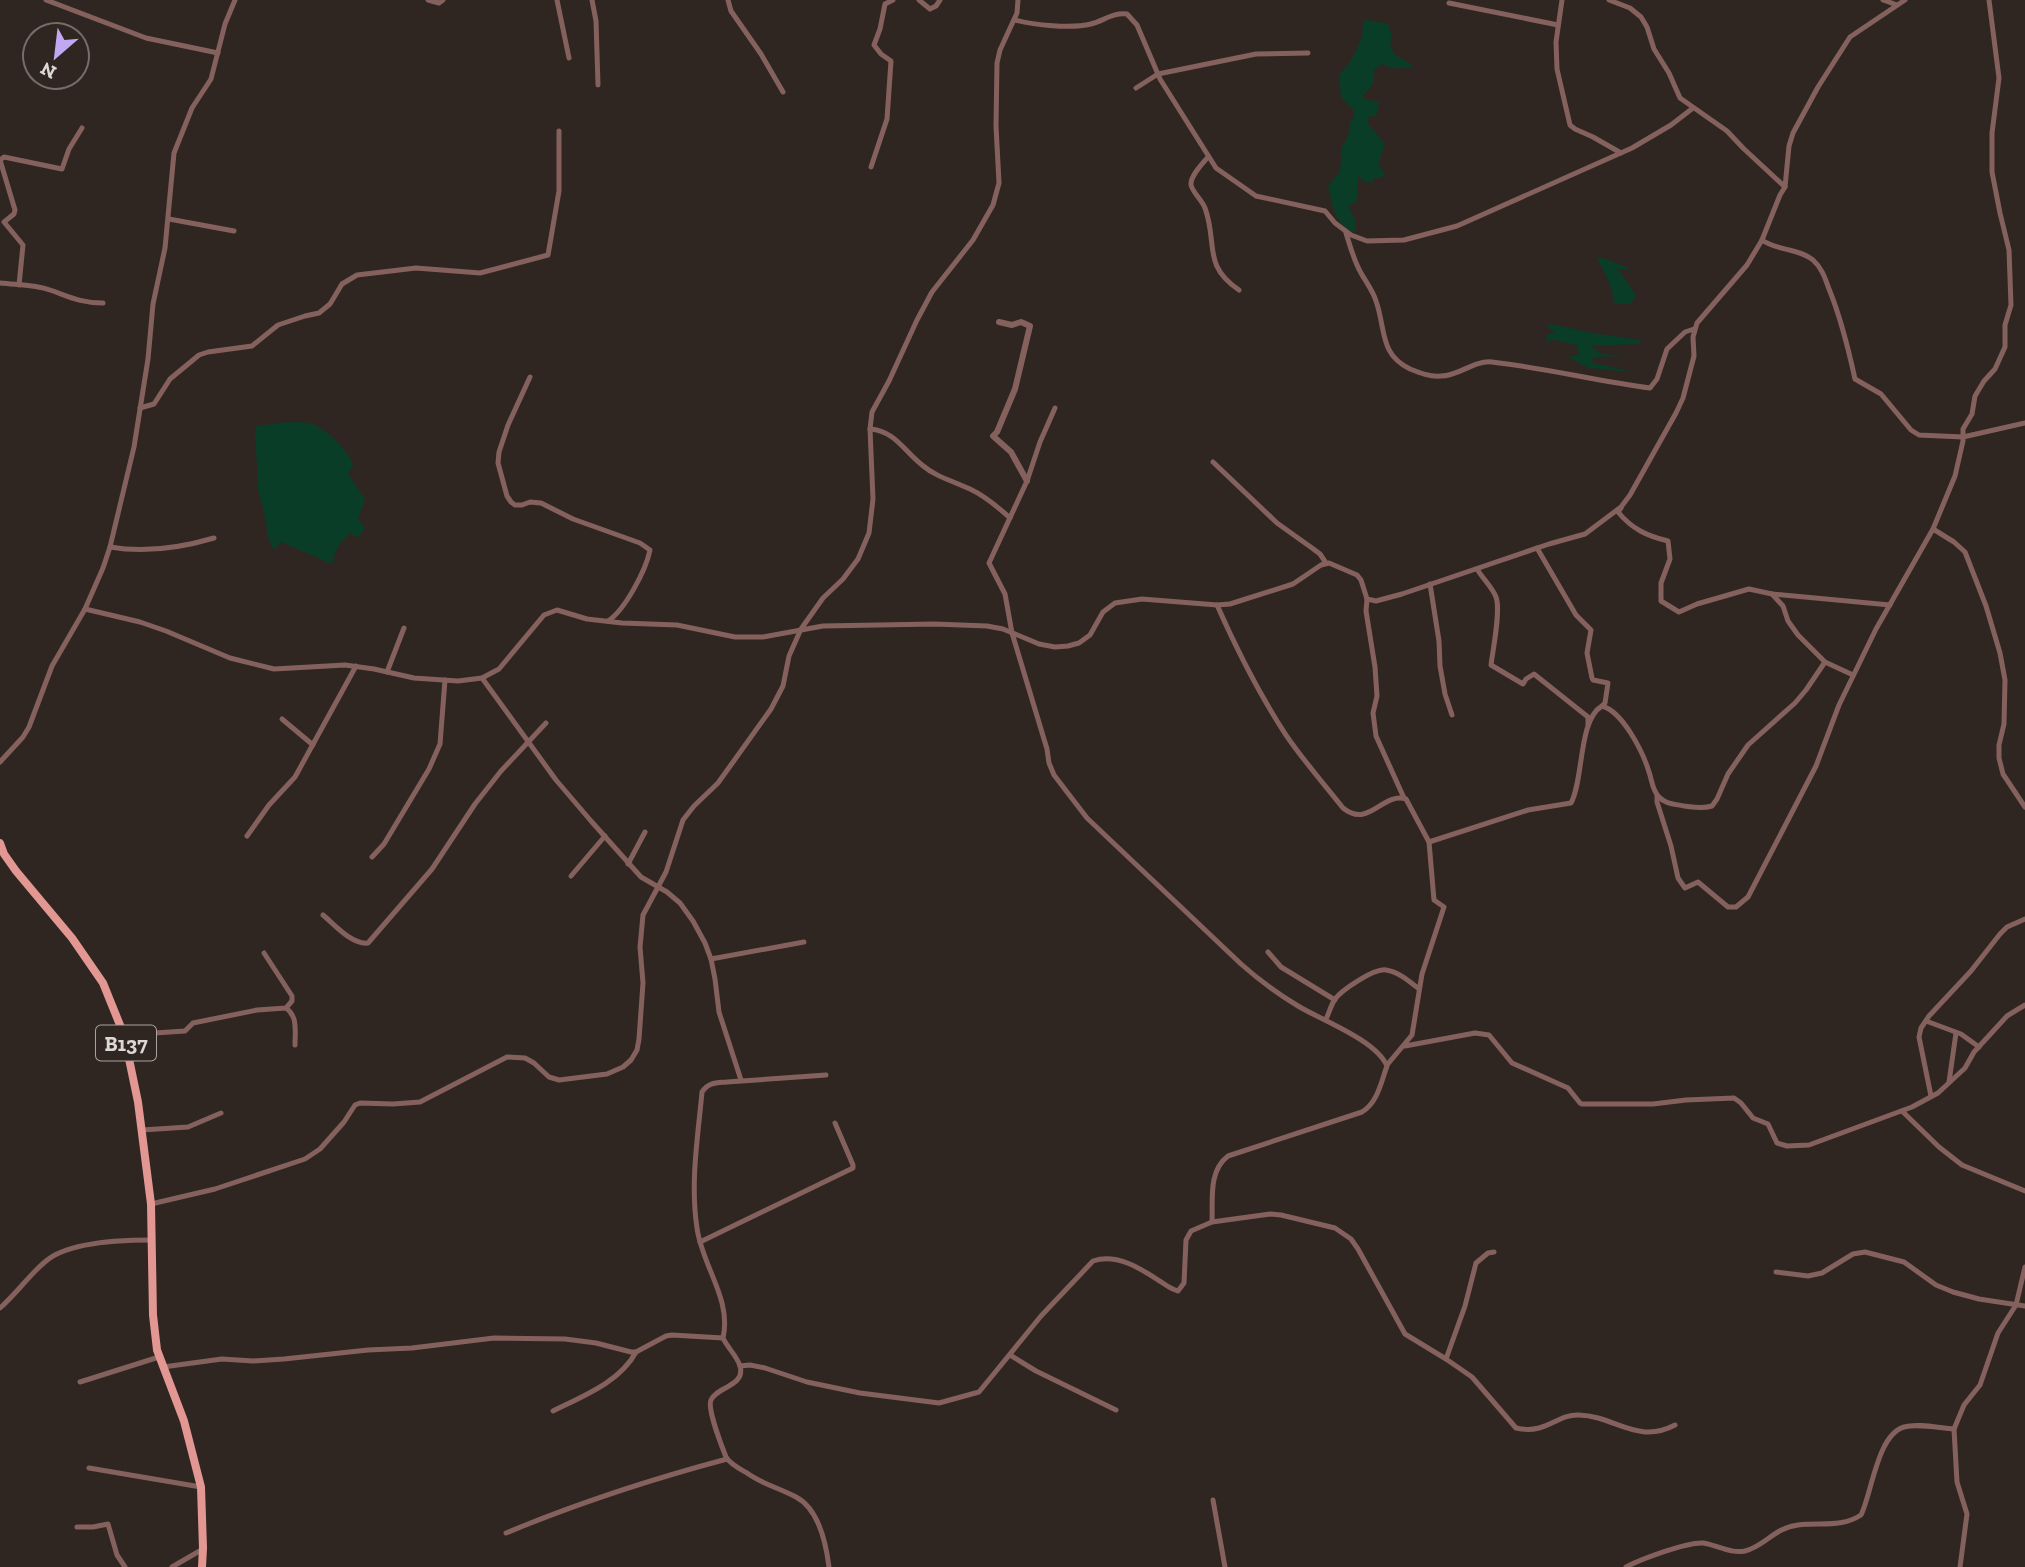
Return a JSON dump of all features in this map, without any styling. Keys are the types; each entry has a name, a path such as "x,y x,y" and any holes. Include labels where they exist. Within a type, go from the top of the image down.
{"main road":[{"name":"B137","path":"0,843 2,858 89,961 103,983 124,1035 142,1130 151,1204 153,1315 159,1357 184,1421 201,1487 202,1567"}],"street":[{"path":"46,0 146,38 218,53"},
{"path":"0,762 29,727 52,666 85,609 110,547 141,408 153,304 169,219 174,153 192,108 211,79 225,24 235,0"},
{"path":"428,0 439,3 443,0"},
{"path":"557,0 569,58"},
{"path":"592,0 596,21 598,85"},
{"path":"728,0 731,11 783,92"},
{"path":"871,167 887,119 891,61 874,45 884,4 893,0"},
{"path":"919,0 930,9 940,0"},
{"path":"151,1204 215,1189 305,1159 320,1149 355,1105 420,1102 507,1057 525,1058 549,1077 559,1080 607,1074 631,1059 637,1050 639,1039 643,984 641,922 666,872 683,821 718,783 771,709 783,686 789,656 801,629 823,598 858,559 869,533 873,499 870,429 875,404 932,292 973,240 993,205 999,183 997,62 999,50 1015,19 1018,0"},
{"path":"1562,0 1556,41 1557,69 1570,125 1621,153"},
{"path":"1609,0 1634,10 1641,17 1679,98 1727,131 1785,187"},
{"path":"1883,0 1897,5"},
{"path":"1890,605 1746,590 1679,612 1661,601 1661,583 1670,559 1668,541 1648,537 1628,524 1618,512 1683,398 1695,351 1694,329 1747,265 1762,240 1785,187 1791,139 1818,87 1850,37 1905,0"},
{"path":"1602,706 1613,712 1632,736 1644,758 1657,796 1678,878 1685,888 1698,882 1728,907 1737,906 1748,897 1810,777 1876,629 1934,529 1955,476 1963,429 1972,414 1975,396 1995,369 2005,347 2005,325 2011,305 2009,250 1992,172 1992,133 1999,78 1989,0"},
{"path":"1449,3 1558,25"},
{"path":"1015,19 1034,25 1074,26 1091,24 1127,13 1137,25 1158,74 1216,168 1256,196 1325,211 1345,231 1367,241 1404,240 1457,226 1646,141 1693,108"},
{"path":"1136,88 1158,74 1256,54 1308,53"},
{"path":"19,285 23,245 4,222 16,210 0,160 4,157 62,169 69,149 82,128"},
{"path":"141,408 154,404 170,379 199,355 253,346 278,325 319,313 330,304 342,284 357,275 416,268 480,273 548,255 559,191 559,131"},
{"path":"1208,157 1191,184 1205,207 1217,269 1227,282 1239,290"},
{"path":"169,219 234,231"},
{"path":"1345,231 1360,271 1377,303 1389,351 1401,365 1424,375 1442,376 1489,361 1650,388 1657,379 1667,349 1685,332 1694,329"},
{"path":"1762,240 1801,253 1819,267 1837,306 1856,380 1881,394 1919,435 1963,437 2025,423"},
{"path":"0,284 30,285 87,303 103,303"},
{"path":"999,321 1012,325 1021,322 1030,326 1015,389 993,436 1011,452 1027,481"},
{"path":"530,377 499,452 498,463 510,502 515,505 541,503 573,519 640,543 650,550 622,610 608,621"},
{"path":"1055,408 1027,481 989,563 1005,594 1013,634 1051,769 1087,818 1261,981 1299,1007 1353,1034 1385,1061 1387,1066"},
{"path":"870,429 891,436 926,468 982,496 1010,518"},
{"path":"1213,462 1277,523 1320,554 1326,563"},
{"path":"1367,599 1383,600 1585,534 1621,507"},
{"path":"1934,529 1965,552 1986,606 2006,680 1999,758 2004,774 2025,807"},
{"path":"110,547 151,549 214,538"},
{"path":"1537,548 1576,615 1591,630 1587,653 1593,680 1608,683 1605,703 1596,711 1588,729"},
{"path":"85,609 140,622 230,658 274,668 356,666 414,678 458,681 482,678 499,669 544,615 556,610 587,619 677,625 735,636 763,637 823,626 971,624 1003,629 1039,644 1055,647 1079,643 1090,635 1103,612 1115,603 1142,599 1230,604 1293,584 1326,563 1357,575 1367,599 1366,611 1373,647 1377,696 1373,713 1376,736 1429,842 1434,900 1444,907 1419,989 1412,1035 1387,1066 1372,1104 1362,1112 1228,1156 1220,1162 1214,1176 1212,1222"},
{"path":"1429,842 1528,810 1571,803 1578,783 1588,729 1588,717 1534,674 1523,684 1491,665 1497,629 1497,601 1478,569"},
{"path":"1430,584 1440,666 1452,715"},
{"path":"1772,594 1783,606 1793,629 1825,662 1853,676"},
{"path":"1217,605 1272,713 1288,738 1343,808 1364,815 1400,797 1406,799"},
{"path":"387,672 404,628"},
{"path":"1657,796 1665,803 1699,808 1712,806 1728,774 1748,745 1806,691 1825,662"},
{"path":"247,836 269,805 295,777 356,666"},
{"path":"482,678 556,780 628,864 641,877 680,903 700,932 711,959 719,1012 741,1080"},
{"path":"372,857 384,844 429,769 440,744 445,680"},
{"path":"282,719 313,745"},
{"path":"323,915 355,940 368,943 432,869 475,804 501,771 546,723"},
{"path":"628,864 645,832"},
{"path":"571,876 605,836"},
{"path":"1931,1096 1919,1037 1921,1028 2007,927 2025,919"},
{"path":"711,959 804,942"},
{"path":"1268,952 1281,967 1335,1000"},
{"path":"124,1035 185,1031 192,1023 290,1006 292,996 264,953"},
{"path":"1326,1019 1335,1000 1360,979 1382,969 1404,977 1419,989"},
{"path":"1405,1046 1475,1033 1489,1035 1512,1063 1567,1088 1580,1103 1653,1104 1734,1098 1753,1118 1768,1124 1777,1143 1787,1146 1809,1145 1902,1111 1938,1093 1965,1068 1974,1052 2007,1016 2025,1005"},
{"path":"286,1008 292,1013 295,1022 295,1045"},
{"path":"1926,1020 1979,1046"},
{"path":"1947,1085 1950,1080 1956,1033"},
{"path":"826,1075 710,1084 702,1092 695,1167 697,1229 723,1303 726,1320 723,1338 740,1366 734,1383 713,1396 709,1405 727,1459 760,1482 808,1505 827,1550 829,1567"},
{"path":"1902,1111 1939,1147 1962,1164 2025,1191"},
{"path":"142,1130 188,1128 220,1113"},
{"path":"700,1242 852,1168 835,1124"},
{"path":"740,1366 765,1368 807,1382 860,1393 939,1403 979,1392 1083,1269 1098,1259 1133,1264 1170,1289 1178,1291 1184,1283 1184,1252 1191,1231 1212,1222 1270,1214 1335,1228 1345,1233 1359,1249 1405,1334 1472,1377 1516,1428 1538,1429 1567,1416 1580,1415 1596,1417 1642,1432 1657,1432 1675,1425"},
{"path":"0,1308 37,1269 56,1254 73,1248 131,1240 152,1240"},
{"path":"1446,1359 1462,1315 1476,1263 1493,1252"},
{"path":"1776,1272 1808,1276 1822,1273 1853,1254 1865,1252 1904,1262 1936,1285 1953,1292 2025,1306"},
{"path":"1960,1567 1967,1514 1957,1482 1954,1429 1964,1405 1980,1385 1998,1333 2016,1305 2025,1267"},
{"path":"554,1411 620,1373 636,1352 666,1336 723,1338"},
{"path":"163,1367 222,1359 284,1359 494,1338 565,1339 636,1352"},
{"path":"1010,1355 1036,1371 1115,1410"},
{"path":"80,1382 159,1357"},
{"path":"1626,1567 1700,1543 1740,1552 1749,1550 1784,1527 1853,1521 1861,1515 1880,1453 1894,1433 1910,1426 1954,1429"},
{"path":"506,1533 564,1509 727,1459"},
{"path":"89,1468 201,1487"},
{"path":"1213,1500 1225,1567"},
{"path":"77,1527 108,1524 117,1555 125,1567"},
{"path":"172,1567 203,1548"}],"green space":[{"path":"1367,20 1388,24 1392,36 1390,45 1395,55 1414,66 1398,68 1382,64 1374,70 1372,84 1362,95 1364,99 1379,102 1376,116 1369,116 1368,124 1385,144 1378,164 1385,174 1381,178 1374,178 1372,183 1363,181 1359,175 1356,202 1348,206 1355,220 1356,233 1339,220 1328,186 1340,171 1342,147 1355,115 1341,97 1339,75 1351,61 1362,38 1363,22"},
{"path":"1597,258 1629,268 1617,268 1636,295 1631,304 1615,304 1610,284"},
{"path":"1551,324 1641,340 1639,344 1591,346 1601,354 1631,356 1594,357 1591,362 1633,372 1589,368 1568,357 1579,354 1577,345 1555,340 1546,341 1547,335 1555,332 1546,327"},
{"path":"287,422 315,425 337,442 351,460 353,465 348,474 365,499 358,519 365,528 358,538 350,533 342,541 332,564 281,542 275,549 267,534 258,489 255,429 257,426"}]}
